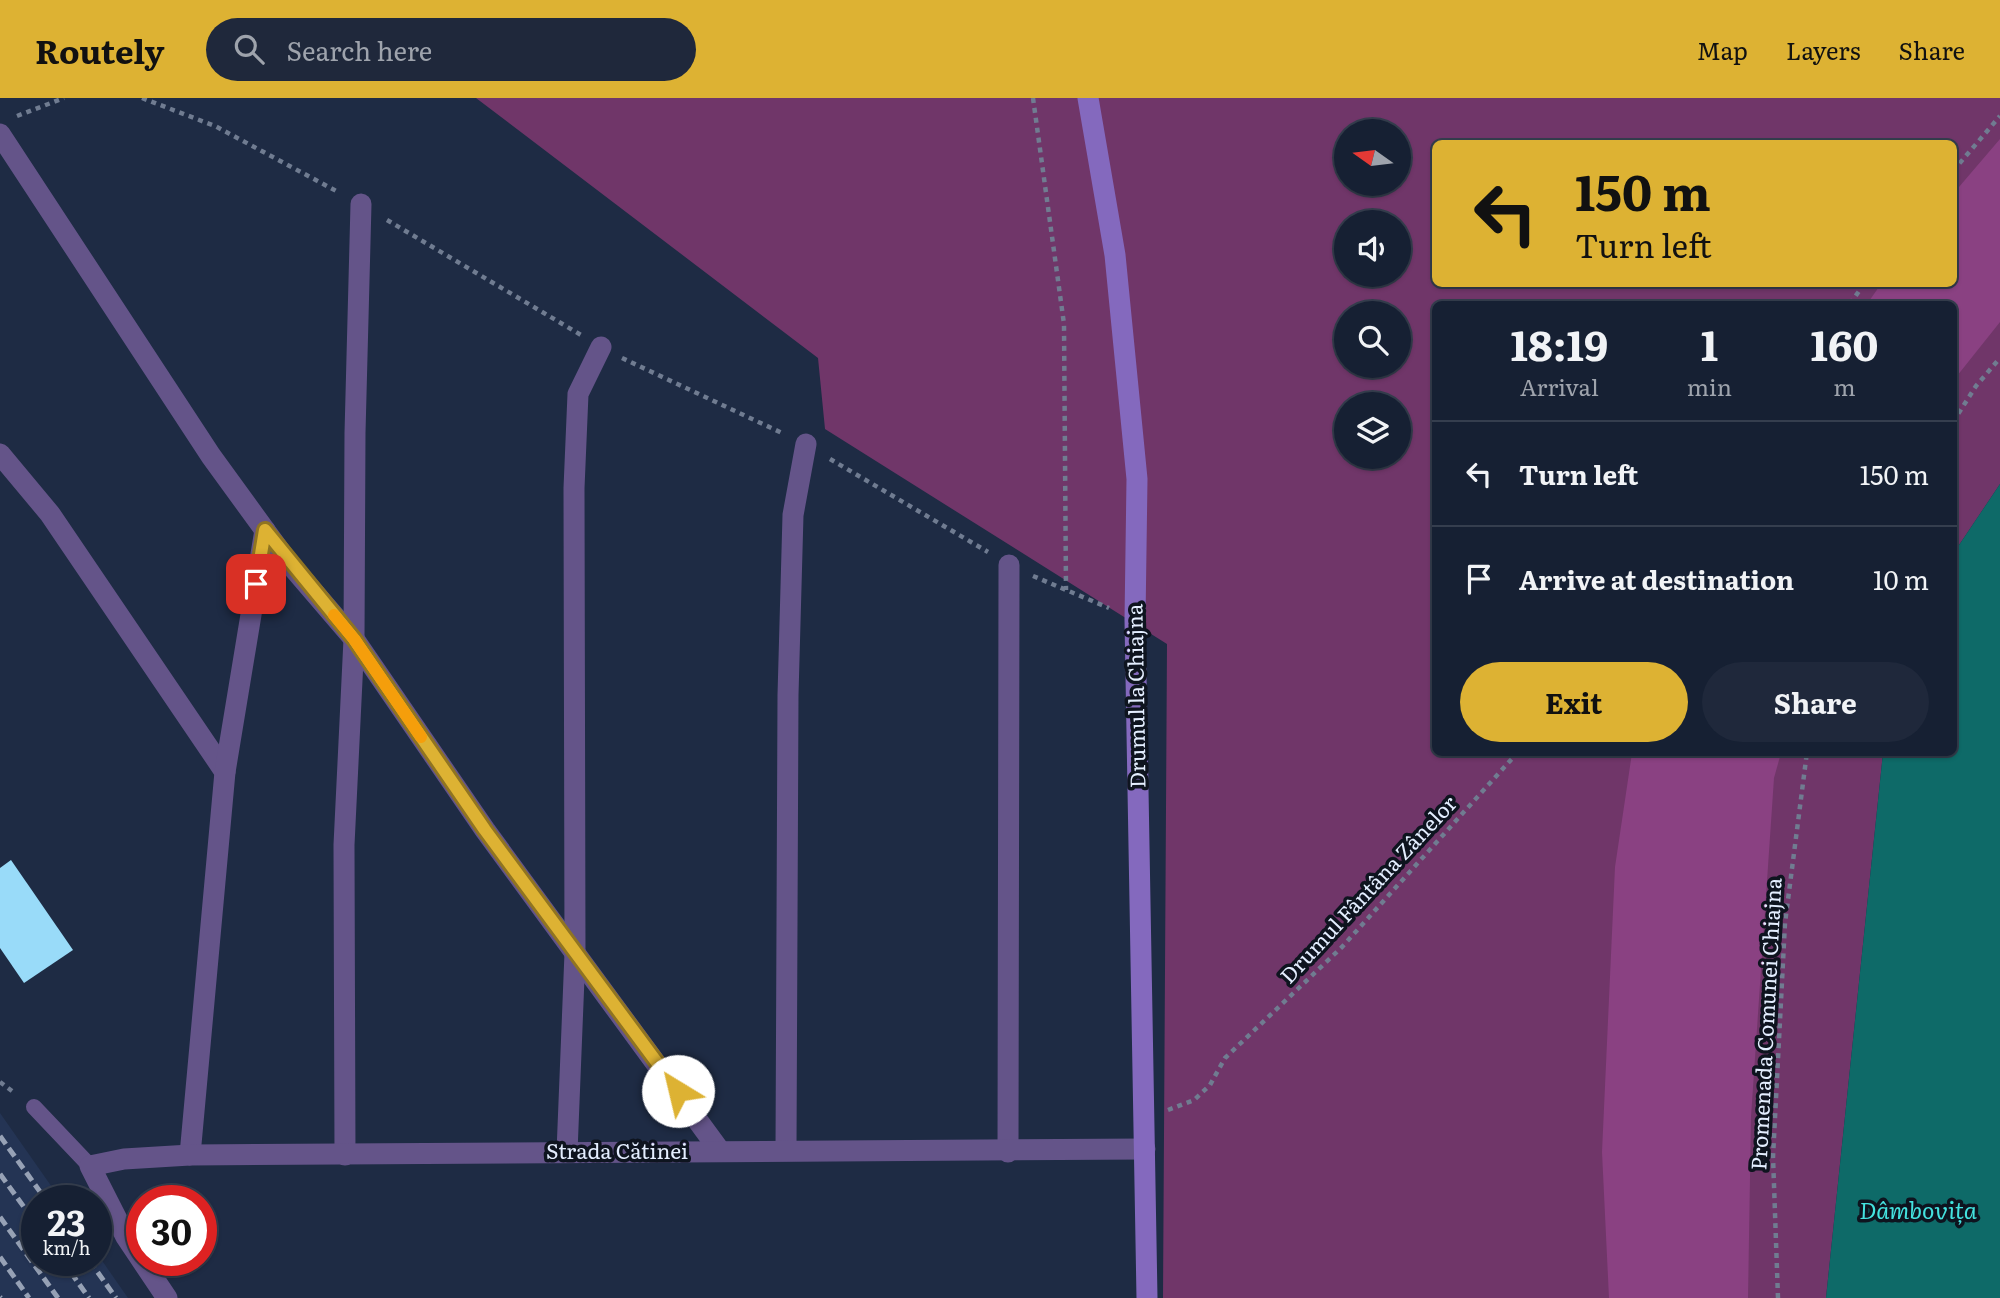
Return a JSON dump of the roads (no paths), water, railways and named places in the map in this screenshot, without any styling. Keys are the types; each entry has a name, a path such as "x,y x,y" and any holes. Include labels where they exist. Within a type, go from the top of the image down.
{"main road":[{"name":"Drumul la Chiajna","path":"1088,98 1115,255 1137,480 1135,620 1147,1298"}],"street":[{"path":"5,126 211,456 265,530 354,639 485,830 720,1151"},
{"path":"345,1155 344,845 354,639 355,433 361,204"},
{"path":"567,1152 575,953 574,474 578,394 601,347"},
{"path":"786,1150 788,709 792,529 806,444"},
{"path":"0,454 50,514 225,772"},
{"path":"190,1156 225,772 265,530"},
{"path":"1008,1152 1009,565"},
{"name":"Strada Cătinei","path":"90,1166 124,1159 190,1156 1145,1149"},
{"path":"90,1166 126,1237 167,1298"}],"lane":[{"path":"34,1107 90,1166"}],"water":[{"name":"Dâmbovița","path":"2000,484 2000,1298 1826,1298 1883,756 1957,756 1957,548"}],"railway":[{"path":"0,1136 35,1185"},
{"path":"0,1174 21,1203"},
{"path":"0,1217 58,1298"},
{"path":"0,1257 29,1298"},
{"path":"73,1276 89,1298"},
{"path":"100,1276 116,1298"}]}
